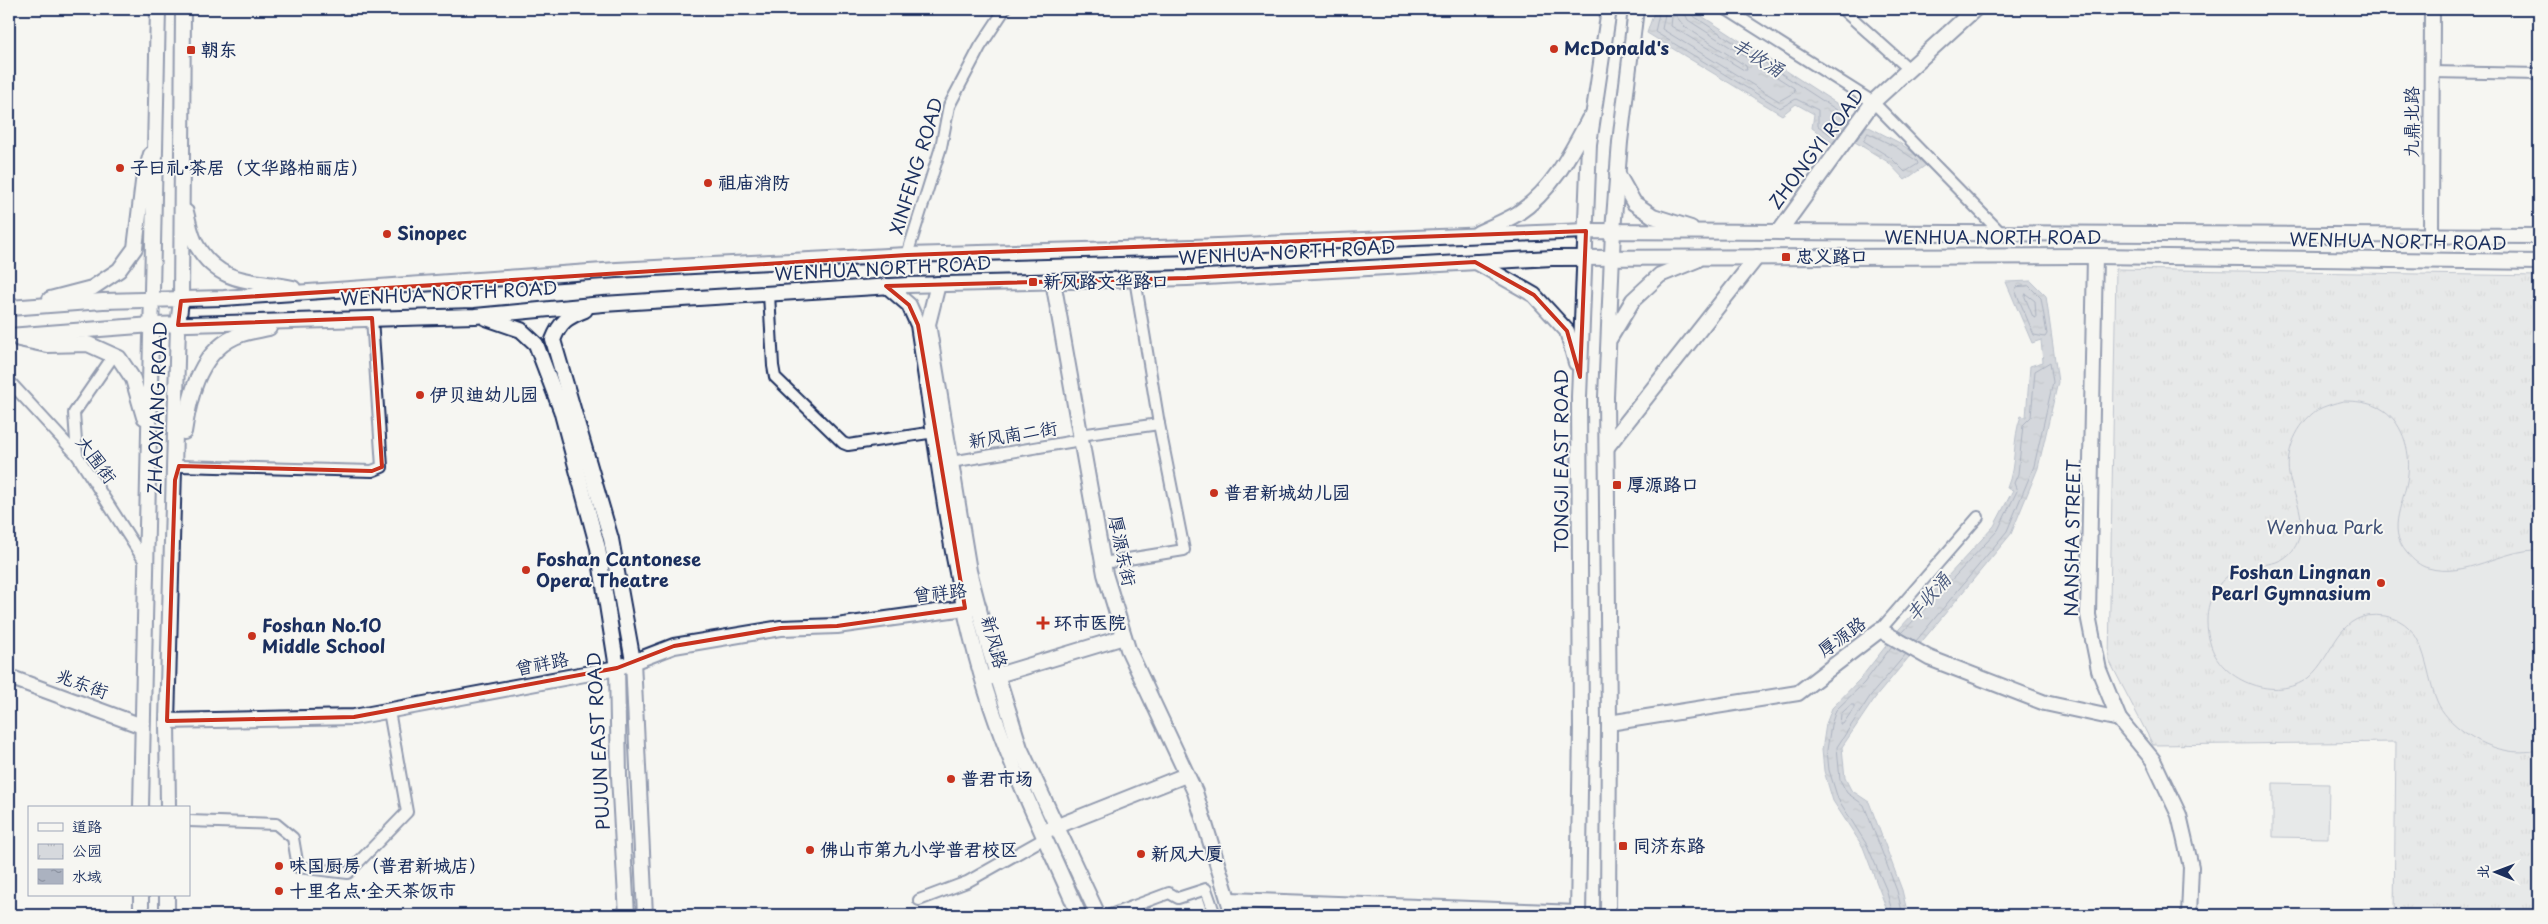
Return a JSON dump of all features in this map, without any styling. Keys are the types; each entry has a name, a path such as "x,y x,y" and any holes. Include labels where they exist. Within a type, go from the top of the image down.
{"main road":[{"name":"ZHAOXIANG ROAD","path":"141,806 158,9"},
{"name":"ZHAOXIANG ROAD","path":"168,806 167,721 178,325 181,300 183,9"},
{"name":"TONGJI EAST ROAD","path":"1578,914 1581,729 1580,377 1589,144 1609,9"},
{"path":"1608,915 1608,341 1617,173 1636,9"},
{"name":"九鼎北路","path":"2431,235 2432,9"},
{"name":"ZHONGYI ROAD","path":"1779,232 1871,105 1966,11"},
{"path":"1473,236 1516,214 1544,192 1569,158 1594,107"},
{"path":"11,308 92,288 118,270 135,248 142,182 156,136"},
{"path":"1617,173 1634,203 1653,216 1703,232"},
{"path":"182,198 196,245 214,269 231,278 311,292"},
{"name":"WENHUA NORTH ROAD","path":"11,308 311,292 617,270 907,256 1586,231 2539,236"},
{"name":"WENHUA NORTH ROAD","path":"9,336 152,325 306,319 475,316 603,304 886,286 1135,279 1612,257 2095,256 2539,262"},
{"name":"NANSHA STREET","path":"2095,256 2088,615 2098,670 2119,719 2153,760 2179,815 2191,867 2189,915"},
{"path":"1608,341 1633,300 1660,275 1704,257"},
{"path":"1607,447 1758,257"},
{"path":"1475,262 1534,295 1567,331 1580,377"},
{"name":"厚源东街","path":"1053,281 1103,562 1124,637 1195,792 1230,900 1233,915"},
{"name":"新风路","path":"938,284 928,324 969,571 972,608 991,677 1020,748 1098,915"},
{"name":"新风路","path":"886,286 909,305 918,325 960,587 972,608"},
{"path":"536,344 553,340 558,327 567,317 603,304"},
{"name":"PUJUN EAST ROAD","path":"475,316 506,323 521,330 536,344 561,410 598,548 617,668 619,776 627,915"},
{"path":"175,480 196,378 215,351 241,334 306,319"},
{"path":"9,336 46,345 88,344 119,358 133,379 143,409 149,456"},
{"name":"PUJUN EAST ROAD","path":"553,340 610,539 633,661 645,915"},
{"name":"曾祥路","path":"167,721 354,718 617,668 674,646 781,628 837,626 972,608"},
{"name":"厚源路","path":"1609,723 1798,693 1880,630 1929,658 2045,703 2119,719"},
{"path":"991,677 1124,637"},
{"name":"兆东街","path":"9,677 142,726"},
{"name":"新风路","path":"991,677 991,706 1079,915"},
{"path":"1044,835 1056,826 1186,775"},
{"path":"141,896 141,915"},
{"path":"167,896 167,915"},
{"path":"1230,900 1578,914"}],"street":[{"name":"XINFENG ROAD","path":"907,256 941,147 949,106 980,47 1005,9"},
{"path":"1726,9 1871,105 2001,233"},
{"path":"1842,9 1909,69"},
{"path":"2431,72 2539,74"},
{"path":"1103,562 1184,550 1159,424 1135,279"},
{"path":"770,294 773,366 776,377 843,443 848,445 935,432"},
{"path":"179,466 372,471 382,467 372,318"},
{"path":"76,455 74,413 114,355"},
{"name":"大围街","path":"9,381 76,455 147,566"},
{"name":"新风南二街","path":"951,462 1159,424"},
{"path":"1880,630 1978,517"},
{"path":"190,821 276,824 293,838 298,867 348,873 407,812 389,712"},
{"path":"919,900 966,882 1044,835"},
{"path":"1110,915 1169,893 1178,898 1206,889 1215,915"}],"highlighted area":[{"path":"1586,231 1580,377 1567,331 1534,295 1475,262 1187,278 886,286 909,305 918,325 965,608 837,626 781,628 674,646 617,668 354,717 167,721 175,480 179,466 372,471 382,467 372,318 178,325 181,301 907,255"}],"green space":[{"name":"Wenhua Park","path":"2116,269 2539,276 2539,915 2394,915 2396,742 2153,745 2109,660"},
{"name":"Foshan Lingnan Pearl Gymnasium","path":"2343,401 2362,402 2380,408 2394,420 2403,436 2409,465 2398,514 2398,534 2401,544 2407,553 2422,566 2442,570 2456,570 2511,554 2539,550 2539,750 2517,752 2495,748 2475,739 2456,726 2448,718 2437,701 2422,650 2416,638 2409,628 2399,620 2385,616 2369,616 2356,620 2346,626 2317,668 2308,678 2295,685 2281,688 2266,688 2252,684 2227,670 2217,659 2211,646 2207,627 2208,608 2211,598 2221,582 2229,575 2278,561 2294,548 2299,538 2301,520 2288,466 2294,439 2298,430 2317,410"},
{"path":"2273,783 2329,784 2328,838 2273,837"}],"water":[{"name":"丰收涌","path":"1655,9 1691,9 1856,116 1833,143 1812,128 1814,114 1796,104 1782,115 1647,33"},
{"path":"1867,126 1898,142 1929,163 1905,180 1888,162 1855,142"},
{"path":"2031,281 2046,296 2058,382 2038,468 2011,534 1875,698 1842,747 1845,778 1851,790 1869,802 1902,890 1908,915 1889,915 1863,847 1833,801 1824,771 1822,750 1826,724 1832,708 1860,679 1900,628 1994,526 2013,490 2007,488 2012,470 2018,425 2021,416 2026,417 2030,366 2043,362 2041,340 2032,343 2006,282"}],"place":[{"name":"McDonald's","path":"1554,49"},
{"name":"朝东","path":"191,50"},
{"name":"子曰礼·茶居（文华路柏丽店）","path":"120,168"},
{"name":"祖庙消防","path":"708,183"},
{"name":"Sinopec","path":"387,234"},
{"name":"忠义路口","path":"1786,257"},
{"name":"新风路文华路口","path":"1033,282"},
{"name":"伊贝迪幼儿园","path":"420,395"},
{"name":"厚源路口","path":"1617,485"},
{"name":"普君新城幼儿园","path":"1214,493"},
{"name":"Foshan Cantonese Opera Theatre","path":"526,570"},
{"name":"Foshan Lingnan Pearl Gymnasium","path":"2381,583"},
{"name":"环市医院","path":"1043,623"},
{"name":"Foshan No.10 Middle School","path":"252,636"},
{"name":"普君市场","path":"951,779"},
{"name":"同济东路","path":"1623,846"},
{"name":"佛山市第九小学普君校区","path":"810,850"},
{"name":"新风大厦","path":"1141,854"},
{"name":"味国厨房（普君新城店）","path":"279,866"},
{"name":"十里名点·全天茶饭市","path":"279,891"}]}
